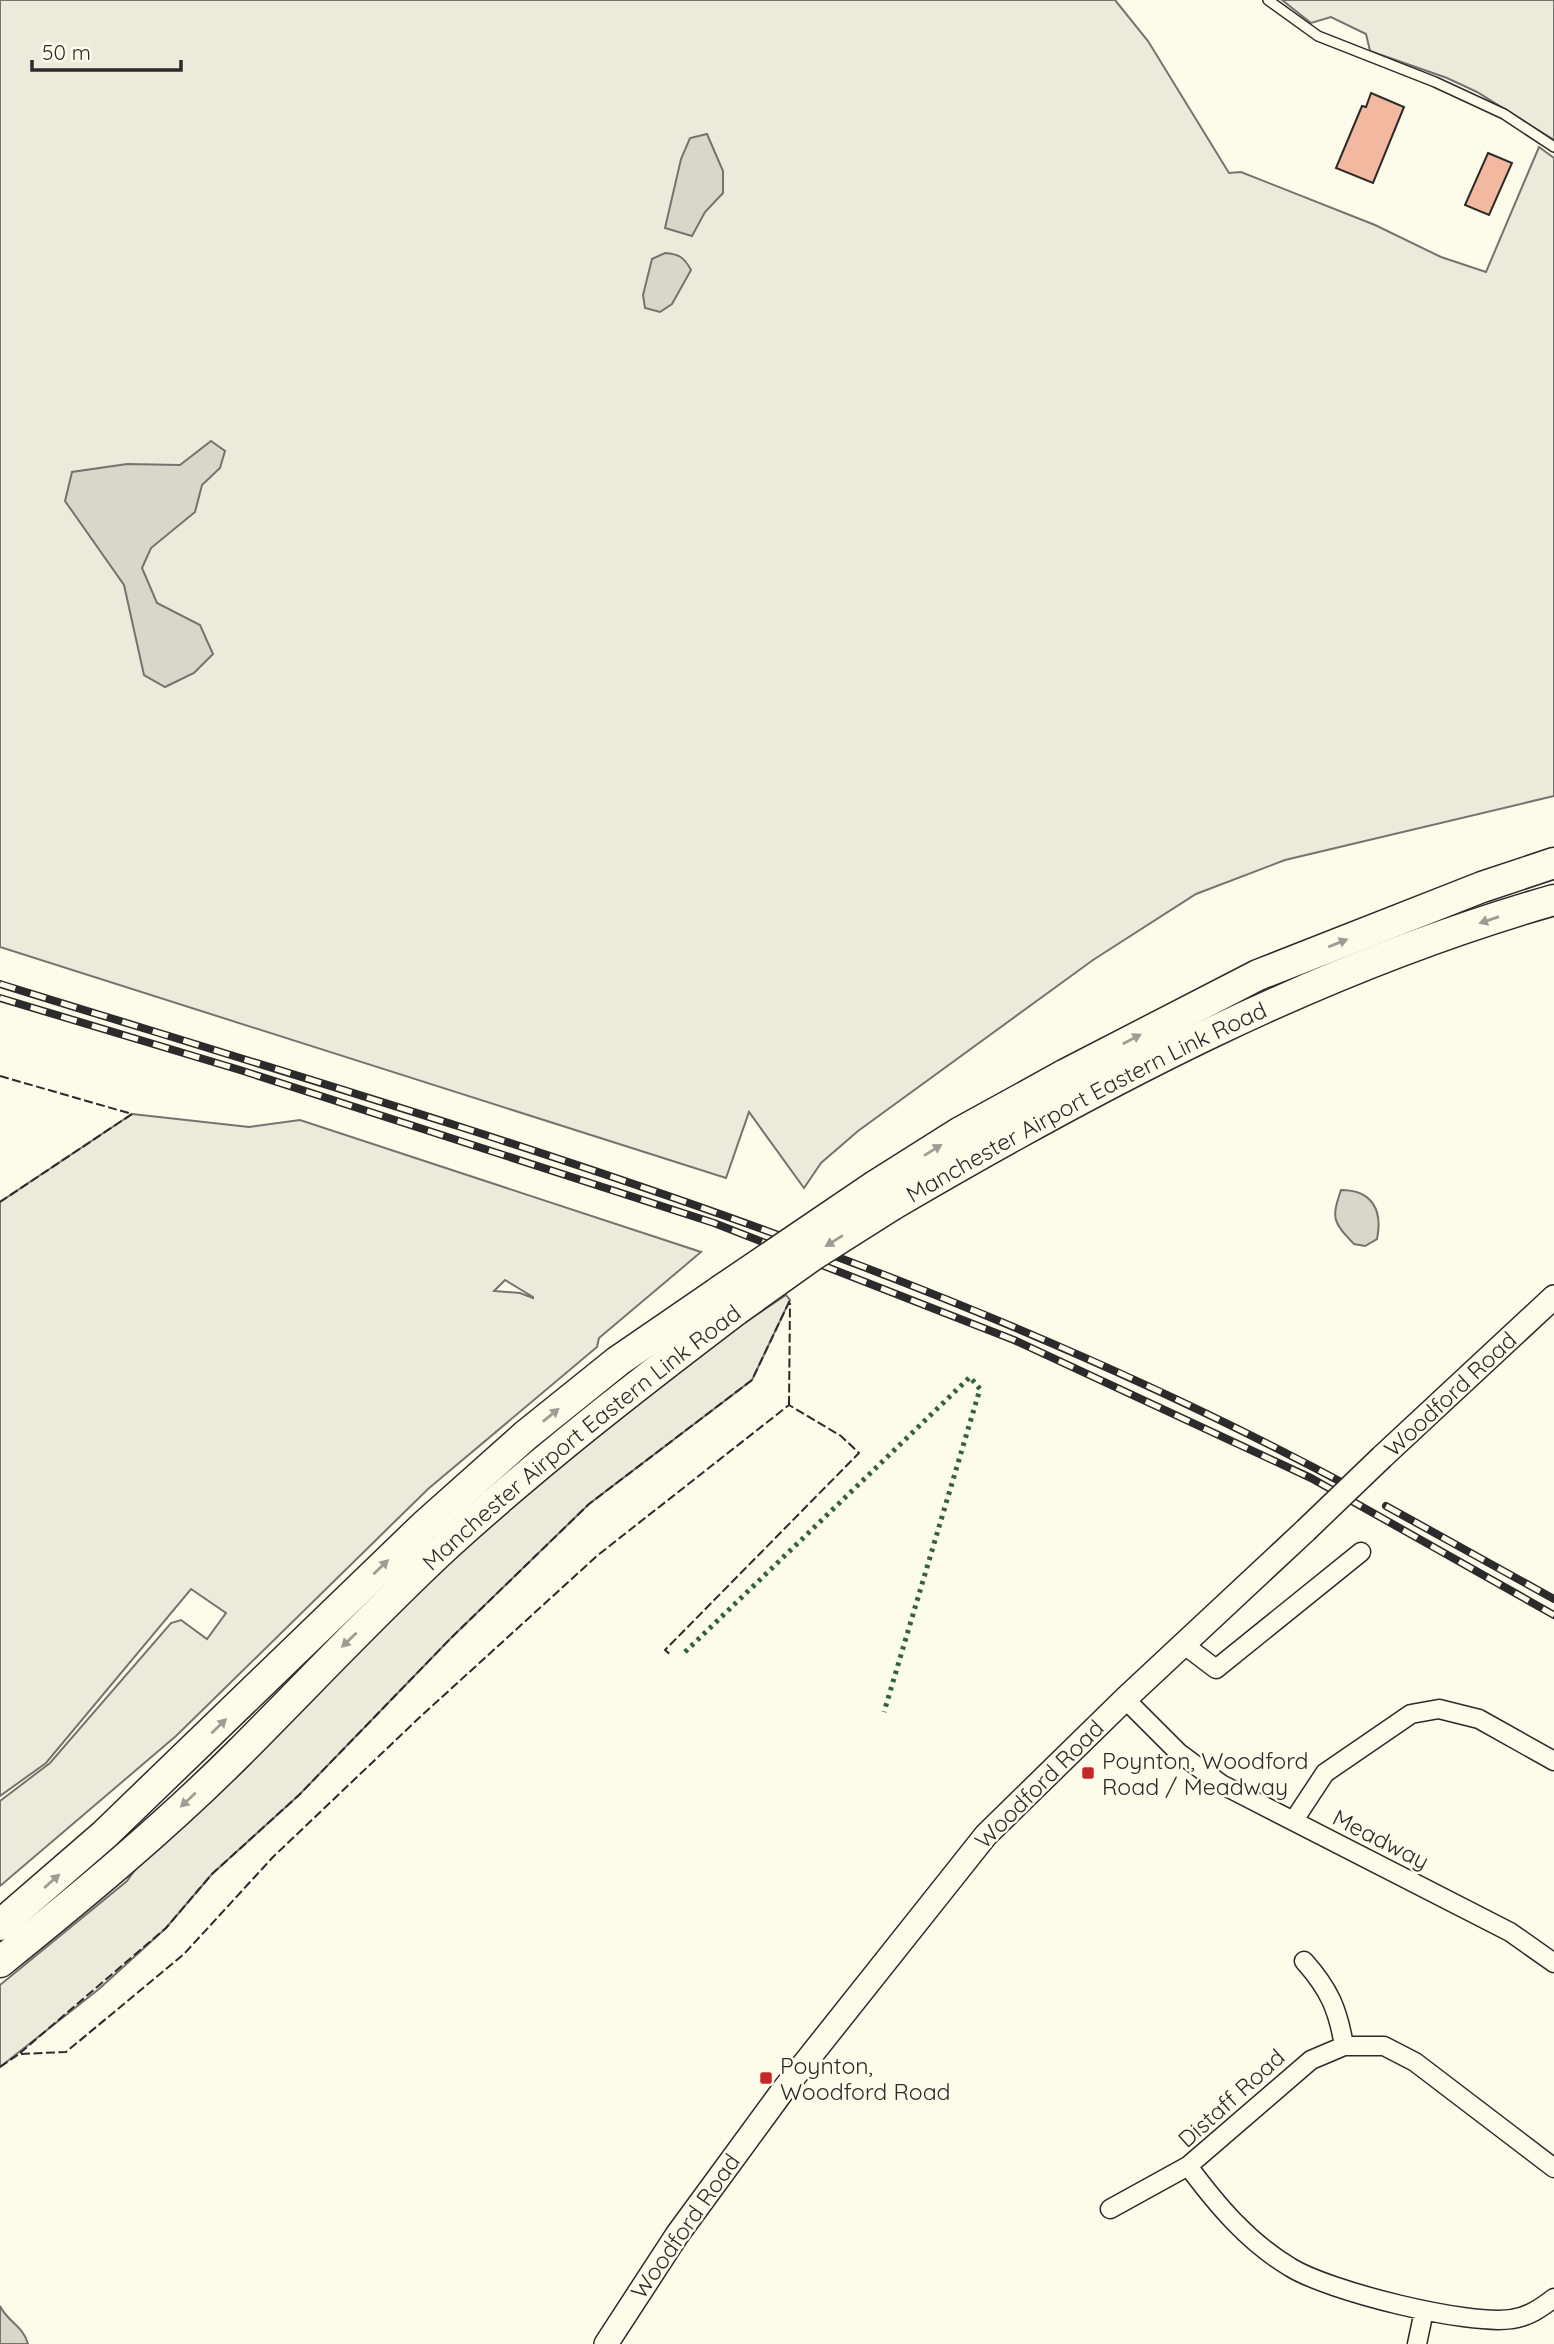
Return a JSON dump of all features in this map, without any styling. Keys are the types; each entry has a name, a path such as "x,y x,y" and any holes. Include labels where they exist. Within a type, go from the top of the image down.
{"highway":[{"name":"Manchester Airport Eastern Link Road","path":"0,1925 104,1835 415,1534 526,1435 618,1361 728,1300 884,1195 959,1133 1066,1074 1258,975 1482,887 1554,863"},
{"name":"Manchester Airport Eastern Link Road","path":"884,1195 1273,1004 1479,923 1554,900"},
{"name":"Manchester Airport Eastern Link Road","path":"0,1962 127,1855 238,1754 327,1660 551,1453 728,1300"}],"street":[{"name":"Woodford Road","path":"606,2344 670,2246 765,2115 986,1835 1183,1644 1553,1299"},
{"path":"1183,1644 1216,1669 1361,1552"},
{"name":"Meadway","path":"1125,1699 1200,1770 1342,1848 1510,1932 1554,1964"},
{"path":"1294,1820 1325,1773 1410,1714 1439,1709 1479,1720 1554,1761"},
{"path":"1304,1961 1319,1978 1338,2012 1344,2046"},
{"name":"Distaff Road","path":"1554,2168 1415,2062 1384,2046 1344,2046 1311,2060 1188,2166 1219,2207 1258,2245 1289,2267 1322,2282 1424,2311 1511,2320 1525,2316 1554,2298"},
{"path":"1110,2209 1188,2166"},
{"path":"1417,2344 1424,2311"}],"lane":[{"path":"1268,0 1318,36 1435,82 1493,109 1554,147"}],"shaded area":[{"path":"0,0 1115,0 1148,41 1229,173 1241,172 1375,225 1441,257 1486,272 1539,147 1554,158 1554,796 1285,860 1196,894 1093,960 858,1131 821,1163 804,1188 749,1112 726,1178 0,947"},
{"path":"1282,0 1554,0 1554,140 1477,92 1447,78 1370,51 1366,34 1331,17 1311,23"},
{"path":"707,134 723,171 723,193 705,212 692,236 665,228 681,159 690,138"},
{"path":"665,253 681,257 691,270 672,304 660,312 645,308 643,295 652,259"},
{"path":"211,441 225,451 220,468 202,485 195,512 151,548 142,568 157,603 200,625 213,654 194,673 165,687 144,675 124,585 65,501 72,472 127,464 180,465"},
{"path":"132,1114 249,1127 300,1120 701,1252 599,1338 597,1347 428,1489 176,1736 0,1886 0,1801 50,1763 171,1623 181,1620 207,1639 226,1613 191,1589 46,1763 0,1796 0,1202","holes":["505,1280 533,1297 520,1293 494,1291"]},
{"path":"1341,1190 1352,1191 1368,1198 1376,1211 1377,1239 1365,1246 1354,1244 1338,1225 1335,1214"},
{"path":"786,1295 790,1300 752,1380 589,1504 451,1638 299,1795 212,1874 166,1928 99,1989 0,2067 0,1985 127,1881 149,1850 505,1507 685,1363"},
{"path":"0,2306 23,2333 28,2344 0,2344"}],"building":[{"path":"1371,93 1404,107 1373,183 1336,168 1362,106 1366,107"},
{"path":"1488,153 1512,163 1489,215 1465,205"}],"railway":[{"path":"0,984 520,1146 692,1204 862,1266 1030,1334 1196,1408 1358,1491"},
{"path":"0,998 240,1070 714,1223 1014,1340 1311,1478 1554,1615"},
{"path":"1386,1506 1554,1599"}],"hedge":[{"path":"685,1652 970,1377 980,1389 884,1712"}],"fence":[{"path":"0,1076 132,1114 0,1202"},
{"path":"20,2053 166,1928 212,1874 299,1795 451,1638 589,1504 752,1380 790,1300"},
{"path":"789,1405 790,1303"},
{"path":"0,2067 19,2054 66,2052 184,1954 273,1857 420,1717 598,1555 789,1405 841,1436 859,1453 665,1650 672,1656"}],"place":[{"name":"Poynton, Woodford Road / Meadway","path":"1088,1773"},
{"name":"Poynton, Woodford Road","path":"766,2078"}]}
